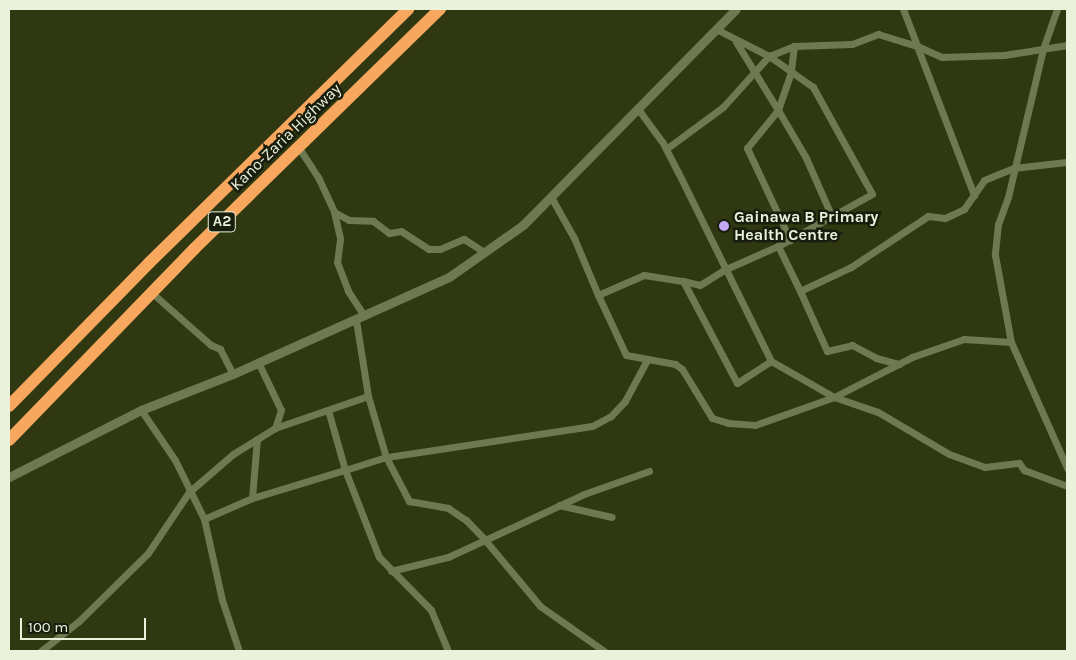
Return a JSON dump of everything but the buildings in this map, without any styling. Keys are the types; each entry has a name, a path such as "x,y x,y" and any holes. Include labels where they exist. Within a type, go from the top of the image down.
{"highway":[{"name":"Kano-Zaria Highway","path":"9,406 148,263 408,9"},
{"name":"Kano-Zaria Highway","path":"9,440 151,292 440,9"}],"street":[{"path":"9,477 141,410 232,374 449,277 523,225 736,9"},
{"path":"903,9 974,195"},
{"path":"1057,9 1043,49 1014,168 998,224 996,255 1011,342 1067,468"},
{"path":"598,295 644,275 700,285 726,269 778,246 832,218 872,194 813,87 770,56 736,42 716,29"},
{"path":"666,149 723,107 770,56 794,46 852,44 878,34 917,46 942,57 1004,55 1067,45"},
{"path":"736,42 806,158 832,218"},
{"path":"790,240 747,148 778,110 791,72 794,46"},
{"path":"638,109 666,149 771,361 834,397 878,412 928,443 967,461 986,467 1019,463 1024,470 1067,486"},
{"path":"298,148 318,177 334,212 340,239 337,262 360,318 368,396 386,457 410,501 448,508 466,520 540,606 604,651"},
{"path":"800,291 851,267 928,216 945,218 964,209 984,180 1014,168 1067,162"},
{"path":"551,197 574,238 626,355 675,364 682,369 712,418 728,423 755,425 834,397 899,364 964,340 1011,342"},
{"path":"334,212 349,220 373,222 389,233 401,231 412,235 428,249 440,249 464,239 484,252"},
{"path":"778,246 828,351 852,345 876,358 899,364"},
{"path":"683,281 737,383 771,361"},
{"path":"151,292 211,345 220,349 232,374"},
{"path":"204,519 252,498 386,457 592,426 611,416 625,401 647,360"},
{"path":"258,362 281,410 275,428"},
{"path":"41,651 79,621 148,553 189,492 233,454 275,428 368,396"},
{"path":"141,410 175,460 189,492 204,519 222,600 239,651"},
{"path":"328,410 345,470 379,557 431,610 448,651"},
{"path":"252,498 257,439"},
{"path":"391,571 466,551 559,505 649,471"},
{"path":"559,505 612,517"}],"place":[{"name":"Gainawa B Primary Health Centre","path":"724,226"}]}
